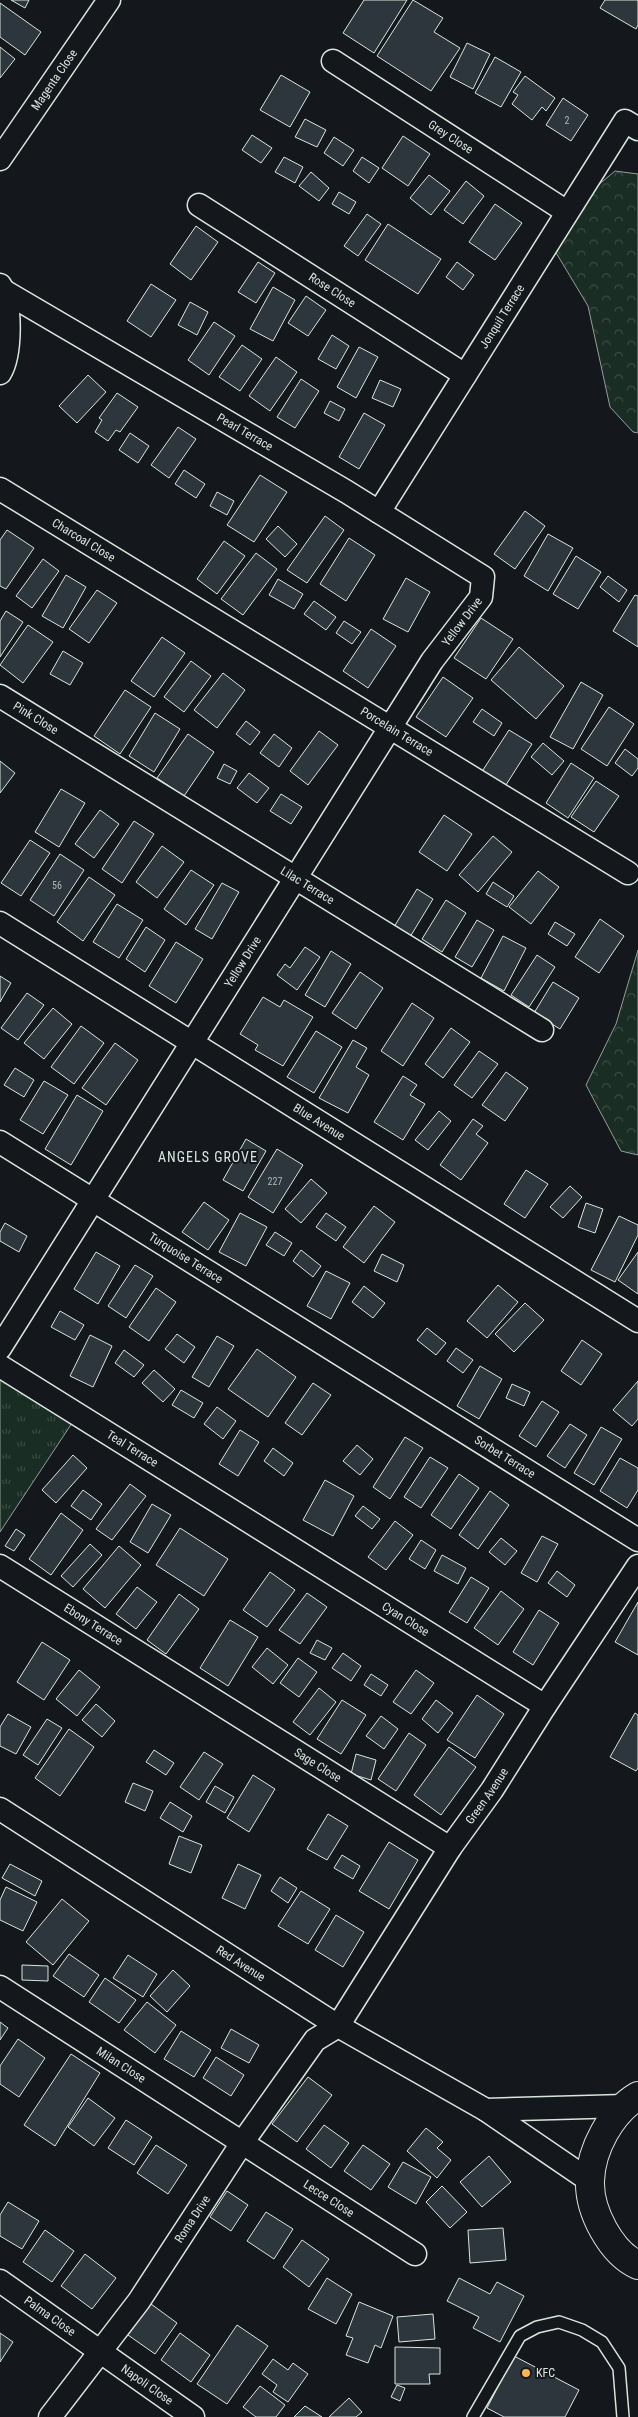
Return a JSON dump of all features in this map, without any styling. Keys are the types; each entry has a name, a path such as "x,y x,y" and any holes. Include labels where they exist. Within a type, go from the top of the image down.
{"main road":[{"path":"632,2101 617,2113 607,2127 590,2181 596,2211 606,2233 630,2260 638,2280"}],"street":[{"name":"Magenta Close","path":"0,160 109,0"},
{"name":"Grey Close","path":"333,61 567,212"},
{"name":"Jonquil Terrace","path":"379,512 567,212 631,125"},
{"name":"Rose Close","path":"199,205 465,375"},
{"path":"0,373 4,366 9,324 2,288"},
{"name":"Pearl Terrace","path":"2,288 379,512 483,577"},
{"name":"Charcoal Close","path":"0,489 166,590"},
{"name":"Yellow Drive","path":"0,1348 432,661 482,597 483,577"},
{"name":"Porcelain Terrace","path":"166,590 628,873"},
{"name":"Pink Close","path":"0,696 73,741"},
{"name":"Lilac Terrace","path":"73,741 542,1030"},
{"name":"Blue Avenue","path":"0,923 638,1321"},
{"name":"Turquoise Terrace","path":"0,1142 371,1373"},
{"name":"Teal Terrace","path":"0,1366 266,1532"},
{"name":"Sorbet Terrace","path":"371,1373 638,1540"},
{"name":"Cyan Close","path":"266,1532 545,1706"},
{"name":"Ebony Terrace","path":"0,1566 185,1683"},
{"name":"Green Avenue","path":"338,2026 450,1848 492,1790 638,1566"},
{"name":"Sage Close","path":"185,1683 450,1848"},
{"name":"Red Avenue","path":"0,1809 338,2026 486,2110 590,2181"},
{"name":"Milan Close","path":"0,1987 242,2143"},
{"name":"Roma Drive","path":"50,2417 139,2301 242,2143 315,2040 338,2026"},
{"path":"486,2110 632,2101"},
{"name":"Lecce Close","path":"242,2143 415,2254"},
{"name":"Palma Close","path":"0,2281 101,2352"},
{"name":"Napoli Close","path":"101,2352 193,2417"}],"lane":[{"path":"473,2417 520,2336 536,2328 559,2322 582,2330 602,2342 619,2368 623,2417"}],"green space":[{"path":"615,171 638,174 638,433 633,432 610,407 588,306 543,231"},
{"path":"638,950 638,1155 621,1151 586,1085 616,1024"},
{"path":"0,1373 74,1420 0,1532"}],"building":[{"path":"11,0 29,0 25,8"},
{"path":"364,0 407,0 374,53 343,33"},
{"path":"413,0 443,18 434,32 460,48 431,91 377,56"},
{"path":"605,0 638,0 638,25 636,29 600,8"},
{"path":"0,3 41,32 25,55 0,37"},
{"path":"467,43 490,54 473,89 450,77"},
{"path":"0,47 15,59 0,78"},
{"path":"495,57 521,72 501,107 475,93"},
{"path":"281,75 310,92 290,127 260,110"},
{"path":"525,76 555,98 546,111 542,107 532,120 512,104 518,95 513,92"},
{"path":"563,98 588,115 571,141 546,125"},
{"path":"305,119 326,130 317,147 295,137"},
{"path":"252,135 272,148 261,163 242,150"},
{"path":"403,136 430,154 408,186 382,168"},
{"path":"334,137 354,150 343,166 324,153"},
{"path":"284,157 303,167 295,183 275,172"},
{"path":"362,157 379,168 369,183 353,171"},
{"path":"311,172 329,188 319,201 299,186"},
{"path":"429,175 450,191 431,215 410,198"},
{"path":"466,181 484,196 463,224 444,210"},
{"path":"339,192 356,202 349,214 332,204"},
{"path":"495,204 522,223 495,260 469,242"},
{"path":"367,214 381,224 358,256 344,246"},
{"path":"388,224 441,259 418,294 365,260"},
{"path":"196,226 218,242 191,280 170,264"},
{"path":"258,262 275,273 256,303 238,292"},
{"path":"457,262 474,275 463,290 446,277"},
{"path":"151,284 176,300 151,337 127,321"},
{"path":"273,287 295,300 273,341 250,329"},
{"path":"306,296 326,310 308,336 288,323"},
{"path":"190,302 208,312 197,335 178,325"},
{"path":"214,322 235,336 209,375 188,360"},
{"path":"332,335 349,346 336,369 318,359"},
{"path":"242,345 262,359 240,391 219,377"},
{"path":"359,347 378,357 356,398 337,387"},
{"path":"276,357 297,372 270,411 249,396"},
{"path":"88,375 106,392 77,423 59,406"},
{"path":"301,379 319,391 295,428 277,417"},
{"path":"380,380 401,389 393,407 372,398"},
{"path":"117,393 138,407 120,432 116,430 108,441 95,432 102,420 99,418"},
{"path":"330,401 345,409 339,421 324,413"},
{"path":"364,413 385,425 359,469 339,457"},
{"path":"178,427 196,439 169,478 151,465"},
{"path":"130,433 149,446 138,463 119,450"},
{"path":"184,470 205,484 196,498 175,484"},
{"path":"260,475 287,492 254,542 227,525"},
{"path":"217,492 234,501 227,515 210,506"},
{"path":"525,511 545,526 515,569 494,554"},
{"path":"325,516 344,530 307,583 287,570"},
{"path":"278,526 297,544 285,557 266,539"},
{"path":"7,530 34,548 6,589 0,586 0,540"},
{"path":"548,534 573,548 548,591 524,576"},
{"path":"349,538 375,555 346,601 320,584"},
{"path":"224,541 245,556 217,594 197,579"},
{"path":"256,553 277,569 243,615 221,599"},
{"path":"576,556 601,572 578,609 553,594"},
{"path":"43,559 59,571 32,608 16,596"},
{"path":"66,575 86,587 63,628 42,616"},
{"path":"608,576 627,590 619,602 600,587"},
{"path":"406,578 430,592 408,632 383,619"},
{"path":"278,579 303,594 294,609 269,595"},
{"path":"97,590 117,603 89,643 69,629"},
{"path":"635,595 638,596 638,647 613,631"},
{"path":"314,601 336,617 326,630 304,614"},
{"path":"6,611 23,622 0,657 0,621"},
{"path":"481,618 513,639 486,679 454,658"},
{"path":"344,621 361,632 352,644 336,633"},
{"path":"28,625 53,642 23,683 0,665"},
{"path":"371,629 396,646 368,688 343,671"},
{"path":"162,637 185,653 154,697 131,681"},
{"path":"519,647 564,686 536,719 491,680"},
{"path":"63,651 83,663 70,685 50,674"},
{"path":"191,661 211,676 184,712 164,697"},
{"path":"223,673 245,690 217,728 194,710"},
{"path":"443,677 473,698 446,737 416,717"},
{"path":"581,682 603,695 573,749 550,737"},
{"path":"125,690 151,707 120,754 94,736"},
{"path":"609,707 634,724 607,766 581,749"},
{"path":"482,709 502,723 494,736 473,722"},
{"path":"155,713 180,729 154,772 129,756"},
{"path":"246,721 260,732 250,745 236,734"},
{"path":"509,730 532,744 504,788 481,773"},
{"path":"319,731 338,745 308,785 290,771"},
{"path":"188,734 214,752 184,796 157,778"},
{"path":"274,734 292,748 279,767 260,753"},
{"path":"543,743 564,761 552,775 531,757"},
{"path":"625,749 638,759 638,768 632,776 615,763"},
{"path":"0,761 15,773 0,793"},
{"path":"571,763 594,778 568,818 546,803"},
{"path":"224,764 237,771 230,784 217,778"},
{"path":"249,773 269,788 257,803 237,788"},
{"path":"596,781 619,796 594,832 571,817"},
{"path":"61,789 85,803 59,847 35,832"},
{"path":"281,794 302,807 291,824 270,811"},
{"path":"100,810 119,824 94,858 75,844"},
{"path":"444,815 472,834 447,871 419,852"},
{"path":"134,821 154,834 122,883 102,869"},
{"path":"493,836 512,852 478,892 459,875"},
{"path":"30,840 50,853 21,896 1,883"},
{"path":"162,846 184,862 157,898 136,882"},
{"path":"60,854 84,870 54,916 30,900"},
{"path":"191,870 214,885 186,925 164,909"},
{"path":"538,871 559,887 531,924 509,907"},
{"path":"89,877 115,895 83,941 57,922"},
{"path":"493,882 514,896 507,907 486,894"},
{"path":"222,883 239,892 212,939 195,929"},
{"path":"417,889 433,899 410,937 394,927"},
{"path":"446,900 466,913 442,952 422,939"},
{"path":"117,904 143,920 119,958 93,942"},
{"path":"600,919 624,936 599,973 575,957"},
{"path":"477,920 494,930 472,967 455,957"},
{"path":"555,922 575,934 567,946 548,934"},
{"path":"146,927 165,940 145,972 126,959"},
{"path":"503,936 526,948 504,991 481,978"},
{"path":"176,942 203,959 176,1003 149,986"},
{"path":"305,947 320,957 297,990 277,975 285,964 290,968"},
{"path":"331,951 351,964 325,1007 305,995"},
{"path":"537,955 555,967 529,1007 511,995"},
{"path":"360,972 383,988 356,1029 332,1013"},
{"path":"0,976 11,983 0,1002"},
{"path":"553,982 579,998 560,1029 534,1013"},
{"path":"27,993 44,1005 18,1040 1,1028"},
{"path":"263,997 280,1007 284,1000 313,1017 283,1066 255,1050 258,1045 240,1034"},
{"path":"412,1003 434,1018 403,1066 381,1051"},
{"path":"53,1008 72,1024 44,1059 24,1043"},
{"path":"81,1026 104,1043 74,1084 51,1067"},
{"path":"451,1028 470,1042 443,1078 425,1064"},
{"path":"316,1031 342,1047 314,1093 287,1077"},
{"path":"353,1040 367,1048 356,1067 369,1075 348,1113 319,1098"},
{"path":"115,1043 138,1060 106,1105 82,1088"},
{"path":"479,1051 498,1064 472,1098 454,1085"},
{"path":"15,1068 34,1080 24,1097 4,1085"},
{"path":"506,1072 528,1088 505,1121 482,1105"},
{"path":"403,1076 417,1085 410,1095 425,1104 403,1140 374,1122"},
{"path":"44,1081 68,1095 43,1134 20,1120"},
{"path":"77,1095 103,1111 71,1165 45,1149"},
{"path":"439,1111 451,1121 428,1150 415,1140"},
{"path":"473,1119 483,1126 476,1134 488,1143 461,1180 440,1165"},
{"path":"246,1139 266,1151 243,1191 223,1180"},
{"path":"277,1149 303,1165 273,1213 248,1197"},
{"path":"526,1170 548,1184 525,1218 504,1204"},
{"path":"311,1179 327,1193 301,1223 285,1209"},
{"path":"570,1186 582,1197 563,1218 550,1207"},
{"path":"204,1202 229,1220 208,1250 182,1232"},
{"path":"586,1203 603,1209 595,1233 578,1227"},
{"path":"374,1206 395,1222 364,1263 343,1247"},
{"path":"240,1213 267,1227 246,1266 219,1252"},
{"path":"326,1213 346,1227 336,1241 316,1227"},
{"path":"619,1216 638,1225 638,1235 615,1282 591,1270"},
{"path":"5,1223 27,1236 19,1252 0,1241 0,1232"},
{"path":"275,1232 292,1243 284,1256 266,1245"},
{"path":"301,1250 321,1266 313,1277 293,1261"},
{"path":"96,1252 120,1266 98,1304 74,1289"},
{"path":"638,1252 638,1294 618,1280"},
{"path":"382,1254 404,1265 397,1282 374,1271"},
{"path":"135,1265 153,1276 126,1318 108,1306"},
{"path":"326,1271 350,1283 331,1319 307,1306"},
{"path":"498,1285 518,1302 487,1338 467,1321"},
{"path":"364,1286 385,1303 373,1318 352,1302"},
{"path":"156,1288 176,1302 149,1341 129,1327"},
{"path":"525,1303 544,1320 514,1352 495,1334"},
{"path":"60,1311 84,1325 75,1340 51,1327"},
{"path":"427,1328 446,1343 436,1355 417,1340"},
{"path":"177,1334 195,1347 184,1363 165,1349"},
{"path":"90,1335 112,1346 93,1387 70,1376"},
{"path":"217,1336 234,1346 209,1387 192,1377"},
{"path":"582,1340 602,1354 581,1385 561,1371"},
{"path":"456,1348 473,1360 463,1373 447,1361"},
{"path":"257,1349 296,1377 268,1417 228,1389"},
{"path":"124,1350 144,1365 134,1377 115,1363"},
{"path":"480,1366 502,1379 479,1419 457,1406"},
{"path":"154,1370 175,1389 163,1402 142,1383"},
{"path":"638,1381 638,1419 632,1426 613,1410"},
{"path":"313,1383 331,1395 302,1435 285,1423"},
{"path":"512,1384 530,1392 524,1406 506,1398"},
{"path":"181,1390 203,1403 194,1418 172,1405"},
{"path":"542,1401 559,1412 536,1447 519,1436"},
{"path":"217,1407 236,1421 223,1439 204,1424"},
{"path":"570,1424 587,1435 565,1468 547,1456"},
{"path":"601,1427 622,1439 594,1485 574,1473"},
{"path":"240,1430 259,1442 238,1476 219,1464"},
{"path":"405,1437 423,1448 390,1499 373,1487"},
{"path":"357,1445 373,1459 360,1475 343,1461"},
{"path":"273,1448 293,1463 284,1476 264,1461"},
{"path":"73,1455 87,1468 56,1503 42,1490"},
{"path":"430,1457 448,1468 421,1508 404,1497"},
{"path":"620,1458 638,1468 638,1490 627,1508 600,1491"},
{"path":"459,1474 479,1488 451,1529 431,1515"},
{"path":"325,1480 354,1496 333,1536 303,1520"},
{"path":"130,1484 146,1496 112,1540 96,1529"},
{"path":"83,1490 102,1504 91,1520 71,1506"},
{"path":"490,1491 509,1505 478,1549 459,1535"},
{"path":"152,1504 171,1515 148,1553 130,1542"},
{"path":"363,1506 380,1519 372,1529 355,1516"},
{"path":"61,1513 83,1530 51,1575 29,1559"},
{"path":"395,1521 413,1535 386,1570 368,1557"},
{"path":"180,1528 228,1559 204,1596 156,1565"},
{"path":"16,1529 25,1535 14,1551 5,1546"},
{"path":"542,1536 558,1544 537,1582 521,1573"},
{"path":"501,1538 517,1551 505,1565 489,1552"},
{"path":"421,1540 436,1550 425,1569 409,1559"},
{"path":"90,1544 102,1555 73,1587 61,1576"},
{"path":"119,1546 141,1565 105,1608 83,1589"},
{"path":"442,1555 466,1568 458,1584 434,1571"},
{"path":"557,1571 575,1585 567,1597 548,1583"},
{"path":"270,1572 295,1590 267,1627 243,1610"},
{"path":"471,1577 489,1588 467,1623 449,1612"},
{"path":"137,1587 157,1602 136,1629 116,1614"},
{"path":"501,1591 524,1609 498,1645 474,1628"},
{"path":"307,1593 327,1607 300,1644 279,1630"},
{"path":"179,1594 199,1609 166,1654 147,1640"},
{"path":"638,1602 638,1655 615,1642"},
{"path":"539,1610 559,1623 533,1665 513,1652"},
{"path":"230,1620 258,1637 228,1686 200,1668"},
{"path":"317,1640 332,1648 325,1660 310,1653"},
{"path":"42,1642 70,1660 44,1700 17,1682"},
{"path":"267,1648 288,1665 273,1684 252,1667"},
{"path":"343,1653 361,1666 351,1681 332,1668"},
{"path":"298,1658 317,1672 299,1697 280,1683"},
{"path":"79,1670 100,1687 77,1716 56,1699"},
{"path":"416,1670 434,1683 411,1714 393,1702"},
{"path":"371,1674 388,1685 381,1696 364,1685"},
{"path":"319,1688 336,1702 310,1735 293,1722"},
{"path":"477,1695 504,1714 475,1758 447,1740"},
{"path":"342,1700 366,1715 341,1754 317,1739"},
{"path":"436,1700 453,1713 438,1733 422,1719"},
{"path":"96,1704 115,1721 102,1737 82,1720"},
{"path":"635,1713 638,1715 638,1768 636,1771 610,1757"},
{"path":"8,1714 31,1727 16,1754 0,1746 0,1727"},
{"path":"381,1716 398,1729 384,1749 366,1736"},
{"path":"47,1719 62,1728 38,1765 23,1755"},
{"path":"69,1729 94,1747 60,1796 35,1778"},
{"path":"409,1733 426,1745 396,1791 378,1779"},
{"path":"449,1747 476,1767 441,1815 414,1795"},
{"path":"154,1750 174,1763 166,1775 146,1762"},
{"path":"204,1752 223,1764 199,1800 180,1787"},
{"path":"356,1754 376,1760 371,1780 351,1774"},
{"path":"253,1775 275,1789 249,1832 227,1818"},
{"path":"133,1783 153,1791 145,1811 125,1802"},
{"path":"215,1786 234,1797 225,1813 206,1802"},
{"path":"170,1802 192,1816 183,1832 160,1818"},
{"path":"328,1814 348,1826 327,1860 307,1849"},
{"path":"179,1836 202,1845 191,1873 169,1864"},
{"path":"389,1842 418,1860 389,1909 359,1891"},
{"path":"342,1855 360,1866 353,1879 334,1868"},
{"path":"10,1864 42,1881 35,1896 2,1878"},
{"path":"238,1864 261,1875 245,1909 222,1898"},
{"path":"280,1877 297,1888 288,1903 271,1891"},
{"path":"6,1887 37,1902 23,1931 0,1920 0,1900"},
{"path":"301,1891 330,1909 308,1944 278,1926"},
{"path":"62,1899 89,1921 53,1965 26,1942"},
{"path":"336,1915 364,1932 343,1967 315,1950"},
{"path":"69,1954 99,1975 84,1997 53,1976"},
{"path":"128,1955 157,1974 143,1997 113,1978"},
{"path":"22,1965 48,1966 48,1981 22,1980"},
{"path":"173,1970 190,1986 167,2012 150,1996"},
{"path":"105,1978 136,2000 119,2023 89,2002"},
{"path":"147,2002 176,2025 155,2053 124,2030"},
{"path":"0,2022 8,2028 0,2040"},
{"path":"231,2029 259,2045 249,2063 221,2048"},
{"path":"181,2031 211,2050 194,2077 164,2059"},
{"path":"18,2039 45,2058 19,2097 0,2084 0,2066"},
{"path":"71,2054 100,2073 55,2146 24,2125"},
{"path":"216,2057 244,2075 231,2096 203,2078"},
{"path":"308,2077 332,2095 297,2142 272,2124"},
{"path":"88,2098 115,2118 94,2146 68,2127"},
{"path":"126,2120 152,2137 134,2165 108,2148"},
{"path":"324,2125 349,2143 331,2168 306,2149"},
{"path":"426,2128 443,2142 437,2148 451,2160 437,2178 407,2151"},
{"path":"156,2145 187,2165 168,2194 137,2173"},
{"path":"363,2145 390,2164 371,2190 344,2171"},
{"path":"489,2156 511,2182 482,2207 460,2182"},
{"path":"403,2162 431,2177 416,2204 388,2187"},
{"path":"442,2186 467,2212 450,2228 426,2202"},
{"path":"227,2191 248,2205 231,2231 210,2217"},
{"path":"8,2202 39,2221 22,2249 0,2236 0,2215"},
{"path":"266,2212 293,2229 274,2259 247,2241"},
{"path":"503,2228 506,2260 470,2263 468,2230"},
{"path":"45,2230 74,2251 52,2282 23,2262"},
{"path":"302,2240 329,2259 309,2287 283,2267"},
{"path":"85,2254 116,2278 92,2309 61,2286"},
{"path":"327,2278 352,2294 336,2324 308,2309"},
{"path":"459,2278 490,2294 497,2282 524,2296 500,2342 473,2328 479,2317 447,2301"},
{"path":"359,2302 393,2316 381,2348 375,2345 368,2363 346,2355 353,2338 346,2336"},
{"path":"151,2304 177,2323 155,2354 128,2335"},
{"path":"433,2314 435,2339 399,2342 397,2317"},
{"path":"237,2325 268,2346 227,2404 197,2384"},
{"path":"0,2333 13,2342 0,2362"},
{"path":"180,2333 210,2355 191,2382 161,2360"},
{"path":"395,2347 440,2348 440,2374 429,2374 430,2384 395,2384"},
{"name":"KFC","path":"514,2356 579,2390 565,2417 504,2417 487,2408"},
{"path":"273,2359 288,2370 293,2363 308,2374 288,2402 273,2392 277,2385 262,2374"},
{"path":"397,2385 405,2388 400,2401 391,2397"},
{"path":"260,2386 285,2405 276,2417 256,2417 243,2407"},
{"path":"349,2398 362,2412 356,2417 329,2417"},
{"path":"305,2406 322,2417 294,2417"}],"place":[{"name":"KFC","path":"526,2373"}],"district":[{"name":"ANGELS GROVE","path":"208,1157"}]}
